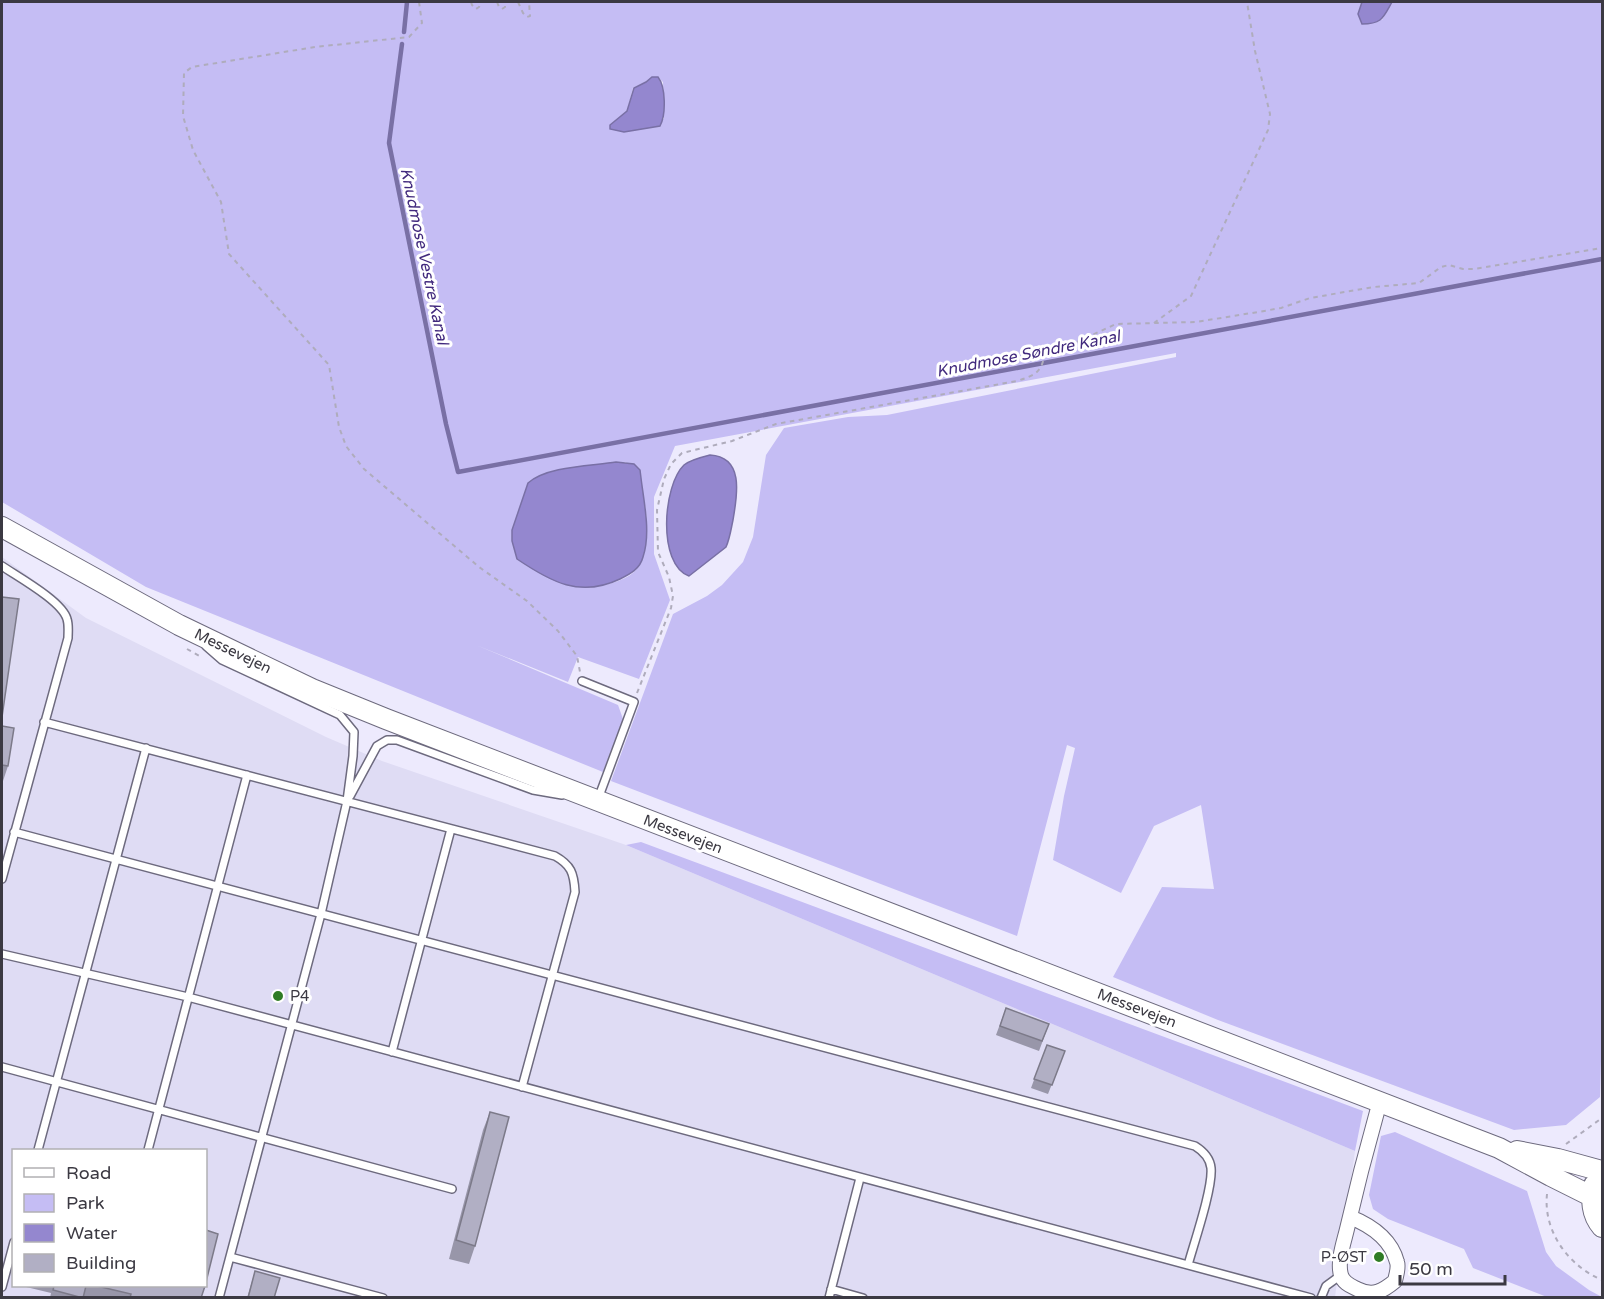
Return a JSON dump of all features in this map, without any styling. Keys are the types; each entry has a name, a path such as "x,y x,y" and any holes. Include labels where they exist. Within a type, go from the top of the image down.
{"main road":[{"name":"Messevejen","path":"2,527 179,625 323,693 597,802 1499,1148 1592,1196"},
{"name":"Messevejen","path":"1499,1148 1602,1170"},
{"path":"1602,1170 1594,1183 1592,1196 1593,1209 1602,1227"}],"street":[{"path":"1350,1217 1374,1229 1388,1243 1398,1264 1395,1281 1381,1292 1362,1292 1347,1284 1341,1275 1341,1257 1350,1217 1374,1122 1381,1102"}],"lane":[{"path":"2,566 59,606 68,620 68,638 2,879"},
{"path":"179,625 222,660 340,715 354,732 354,756 347,801 321,914 219,1298"},
{"path":"347,801 377,746 387,740 397,740 533,790 597,802 634,702 582,681"},
{"path":"44,722 555,856 566,862 572,869 575,892 522,1087"},
{"path":"38,1149 146,748"},
{"path":"148,1149 247,775"},
{"path":"392,1052 451,829"},
{"path":"14,832 1195,1146 1209,1160 1211,1180 1188,1265"},
{"path":"2,954 291,1025 1311,1298"},
{"path":"2,1067 452,1189"},
{"path":"829,1298 860,1178"},
{"path":"2,1287 12,1250"},
{"path":"230,1257 383,1298"},
{"path":"1322,1298 1326,1286 1341,1275"},
{"path":"831,1289 863,1298"}],"path":[{"path":"418,2 422,23 409,36 315,47 192,67 184,73 183,116 193,150 221,202 229,254 329,365 339,427 346,446 364,469 479,567 527,601 558,631 577,656 582,681"},
{"path":"471,2 476,9 481,2"},
{"path":"497,2 502,9 506,2"},
{"path":"518,2 527,17 530,16 530,2"},
{"path":"1154,323 1191,296 1268,130 1270,114 1255,51 1247,2"},
{"path":"634,702 671,608 673,596 669,577 658,552 657,510 670,464 682,453 732,441 776,424 1017,381 1037,374 1044,357 1116,324 1196,322 1281,308 1310,298 1419,283 1441,267 1449,265 1474,269 1602,248"},
{"path":"1564,1146 1602,1118"},
{"path":"1548,1188 1549,1221 1558,1243 1584,1270 1602,1280"}],"shaded area":[{"path":"2,557 86,618 326,737 382,761 626,845 1355,1151 1335,1297 2,1297"}],"green space":[{"path":"2,2 1362,2 1358,14 1382,20 1392,2 1602,2 1602,1022 1600,1097 1566,1125 1514,1130 1218,1020 1113,977 1162,887 1214,889 1201,805 1154,826 1121,893 1053,860 1075,748 1067,745 1017,936 611,781 673,614 707,596 722,585 743,562 753,537 766,455 784,428 848,417 887,415 1176,357 1176,353 675,446 654,497 654,554 670,600 639,679 578,657 568,682 476,645 618,705 623,719 603,772 146,587 2,502","holes":["652,77 658,77 663,82 664,119 610,125 627,111 633,88","626,462 644,501 647,517 645,548 639,566 630,575 613,583 590,588 512,530 528,483 551,472"]},
{"path":"641,842 1363,1111 1355,1151 626,845"},
{"path":"1395,1132 1527,1191 1546,1252 1556,1266 1602,1297 1547,1297 1473,1268 1464,1249 1388,1219 1373,1209 1369,1195 1381,1136"}],"water":[{"path":"1362,2 1392,2 1381,19 1374,23 1362,24 1358,14"},
{"path":"652,77 658,77 664,94 660,126 624,132 610,129 610,125 627,111 634,88"},
{"path":"710,455 721,457 734,470 737,489 733,520 726,547 689,576 679,569 672,556 668,541 668,506 671,489 684,465"},
{"path":"616,462 634,464 640,470 646,538 642,561 637,568 624,577 605,585 579,587 554,580 517,559 512,541 512,530 528,483 536,477 558,470"}],"building":[{"path":"2,597 19,599 2,717"},
{"path":"2,726 14,728 8,766 2,765"},
{"path":"1006,1008 1049,1024 1042,1041 1000,1026"},
{"path":"1047,1045 1065,1051 1052,1085 1034,1079"},
{"path":"490,1112 509,1117 475,1246 456,1240"},
{"path":"207,1230 218,1234 207,1278"},
{"path":"255,1271 280,1278 274,1298 248,1298"},
{"path":"54,1287 86,1287 83,1298 53,1290"},
{"path":"101,1287 205,1287 201,1298 130,1298 131,1294"}],"waterway":[{"name":"Knudmose Vestre Kanal","path":"404,32 407,2"},
{"name":"Knudmose Søndre Kanal","path":"402,44 389,143 446,424 458,472 1602,259"}],"place":[{"name":"P4","path":"278,996"},
{"name":"P-ØST","path":"1379,1257"}]}
